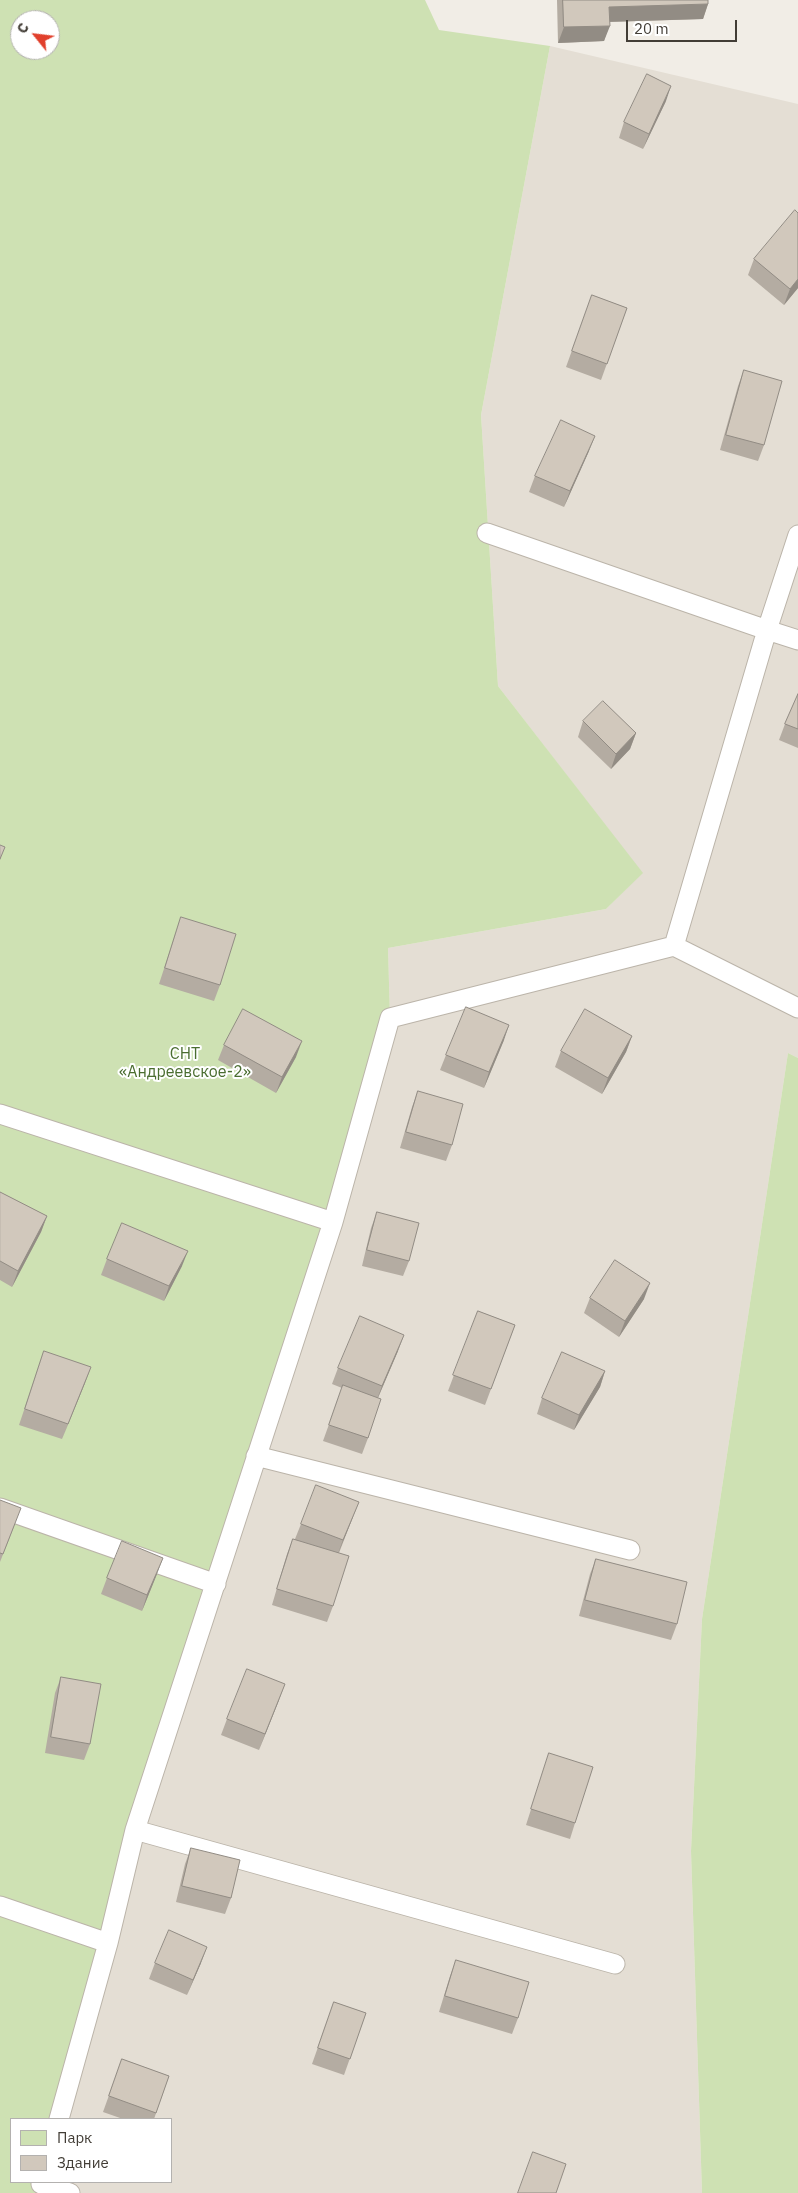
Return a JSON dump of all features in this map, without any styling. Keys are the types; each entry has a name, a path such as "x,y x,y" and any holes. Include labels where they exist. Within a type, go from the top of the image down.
{"lane":[{"path":"487,533 798,640"},
{"path":"674,946 798,535"},
{"path":"59,2118 108,1943 135,1830 333,1222 390,1018 674,946 798,1008"},
{"path":"0,1114 333,1222"},
{"path":"256,1456 630,1550"},
{"path":"0,1508 216,1584"},
{"path":"135,1830 615,1964"},
{"path":"0,1906 108,1943"},
{"path":"40,2186 70,2193"}],"shaded area":[{"path":"550,46 798,104 798,1058 788,1053 702,1619 691,1851 702,2193 39,2193 42,2183 172,2183 172,2118 59,2118 108,1943 390,1019 388,948 606,909 642,873 498,686 481,415"}],"green space":[{"name":"СНТ «Андреевское-2»","path":"0,0 425,0 439,30 550,46 481,415 498,686 643,873 606,909 388,948 390,1018 216,1584 59,2118 10,2118 10,2183 42,2183 39,2193 0,2193"},
{"path":"788,1053 798,1058 798,2193 702,2193 691,1851 702,1619"}],"building":[{"path":"563,0 708,0 708,4 609,7 610,26 564,27"},
{"path":"647,74 671,86 649,134 624,122"},
{"path":"795,210 798,213 798,279 790,289 754,259"},
{"path":"592,295 627,308 607,364 572,351"},
{"path":"744,370 782,381 764,445 726,435"},
{"path":"561,420 595,436 570,491 535,476"},
{"path":"798,694 798,729 785,724"},
{"path":"603,701 636,733 616,754 583,721"},
{"path":"0,845 5,847 0,859"},
{"path":"181,917 236,934 220,985 165,968"},
{"path":"466,1007 509,1025 489,1072 446,1055"},
{"path":"243,1009 302,1041 282,1077 224,1045"},
{"path":"585,1009 632,1036 608,1078 561,1051"},
{"path":"418,1091 463,1104 452,1145 406,1132"},
{"path":"0,1192 47,1216 18,1271 0,1261"},
{"path":"377,1212 419,1223 409,1261 367,1250"},
{"path":"122,1223 188,1251 169,1286 107,1259"},
{"path":"615,1260 650,1283 625,1321 590,1298"},
{"path":"478,1311 515,1325 491,1389 453,1375"},
{"path":"360,1316 404,1335 382,1386 338,1368"},
{"path":"44,1351 91,1367 68,1424 25,1409"},
{"path":"562,1352 605,1371 579,1415 542,1398"},
{"path":"343,1385 381,1399 368,1438 329,1425"},
{"path":"316,1485 359,1502 343,1540 301,1524"},
{"path":"0,1500 21,1508 3,1554 0,1553"},
{"path":"293,1539 349,1556 333,1606 277,1589"},
{"path":"122,1541 163,1558 147,1595 107,1578"},
{"path":"596,1559 687,1582 677,1624 585,1600"},
{"path":"247,1669 285,1684 265,1734 227,1719"},
{"path":"61,1677 101,1684 90,1744 51,1737"},
{"path":"549,1753 593,1767 575,1823 531,1809"},
{"path":"191,1848 240,1860 231,1898 182,1886"},
{"path":"169,1930 207,1947 193,1980 155,1963"},
{"path":"456,1960 529,1982 518,2018 445,1996"},
{"path":"334,2002 366,2013 350,2059 318,2048"},
{"path":"122,2059 169,2076 156,2113 109,2096"},
{"path":"533,2152 566,2164 556,2193 518,2193"}]}
